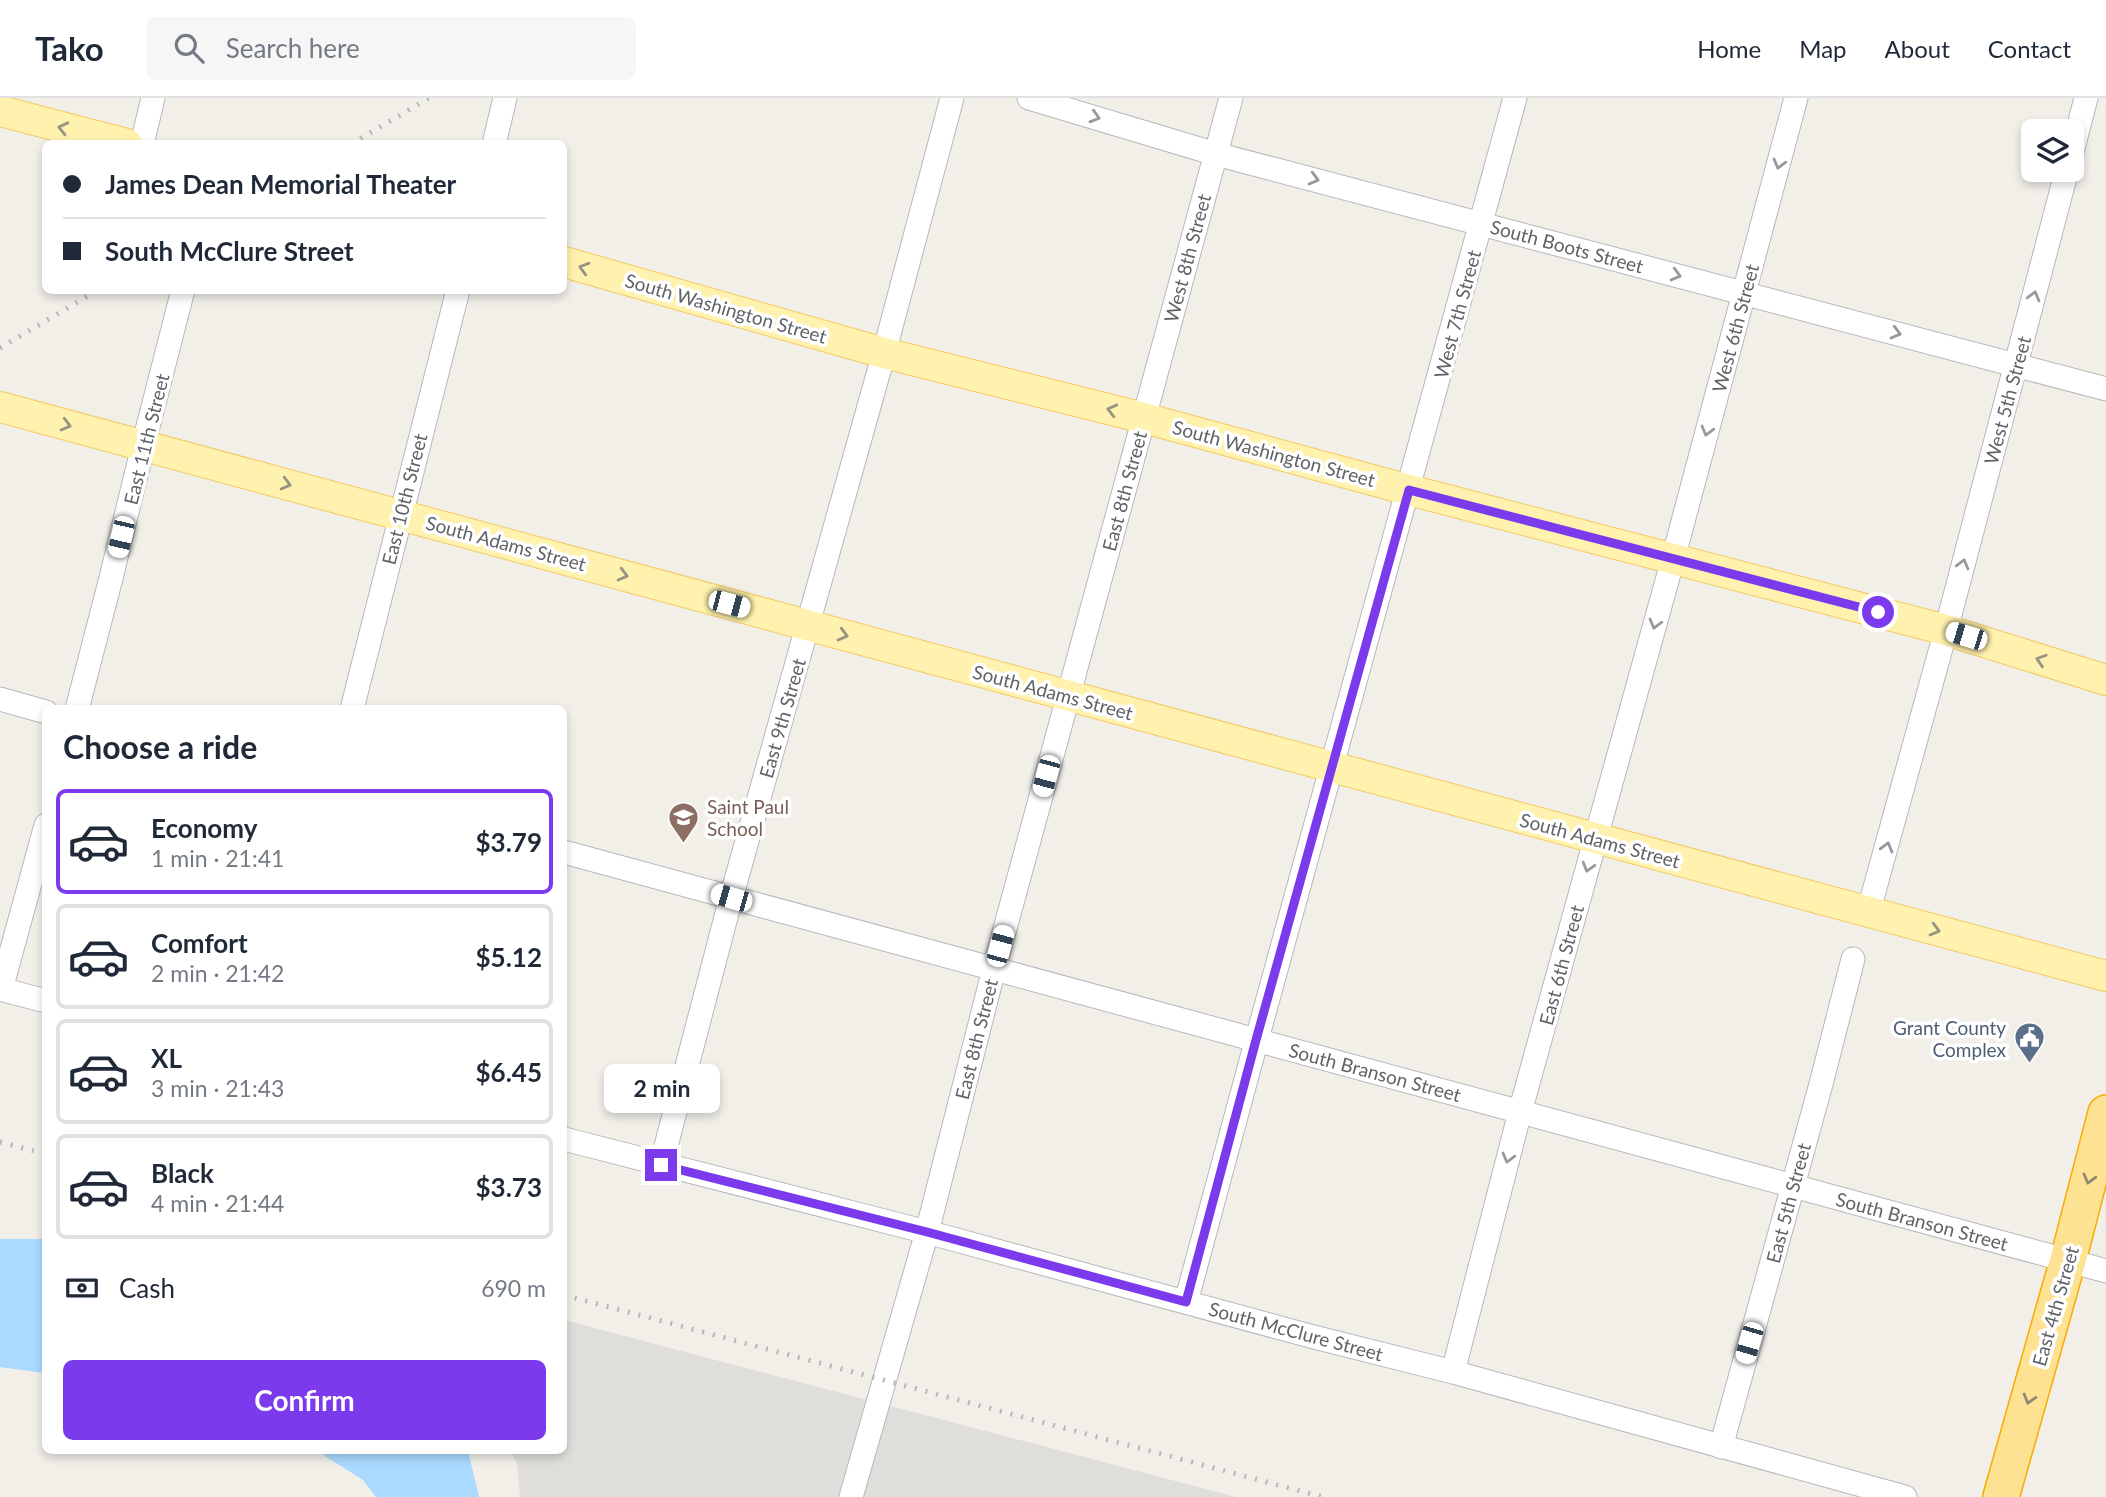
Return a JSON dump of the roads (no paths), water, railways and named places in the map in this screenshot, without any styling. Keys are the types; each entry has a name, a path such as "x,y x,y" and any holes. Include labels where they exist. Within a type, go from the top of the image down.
{"highway":[{"name":"East 4th Street","path":"2001,1497 2068,1260 2106,1113"}],"main road":[{"path":"0,111 112,140"},
{"name":"South Washington Street","path":"567,263 884,353 1144,418 1946,630 2106,680"},
{"name":"South Adams Street","path":"0,407 2106,976"}],"street":[{"path":"143,140 153,98"},
{"path":"495,140 506,98"},
{"name":"East 9th Street","path":"661,1165 731,898 884,353 952,98"},
{"name":"South Boots Street","path":"1029,98 1216,153 2106,389"},
{"name":"West 8th Street","path":"1144,418 1231,98"},
{"name":"West 7th Street","path":"1186,1302 1515,98"},
{"name":"West 6th Street","path":"1673,559 1796,98"},
{"path":"2082,119 2088,101"},
{"name":"West 5th Street","path":"1946,630 2064,182"},
{"name":"East 11th Street","path":"78,705 182,294"},
{"name":"East 10th Street","path":"353,705 457,294"},
{"name":"East 8th Street","path":"851,1497 927,1232 994,969 1144,418"},
{"name":"East 6th Street","path":"1453,1372 1520,1112 1673,559"},
{"path":"1868,913 1946,630"},
{"path":"0,699 42,711"},
{"path":"42,840 1,989 42,1000"},
{"name":"South Branson Street","path":"567,853 2106,1271"},
{"name":"East 5th Street","path":"1720,1447 1853,958"},
{"name":"South McClure Street","path":"567,1140 1453,1372 1905,1497"}],"water":[{"path":"0,1239 42,1239 42,1373 0,1367"},
{"path":"322,1454 469,1454 479,1497 376,1497 363,1480"}],"railway":[{"path":"358,140 429,98"},
{"path":"0,348 91,294"},
{"path":"0,1142 42,1153"},
{"path":"567,1296 1323,1497"}],"place":[{"name":"Saint Paul School","path":"684,844"},
{"name":"Grant County Complex","path":"2029,1065"}]}
